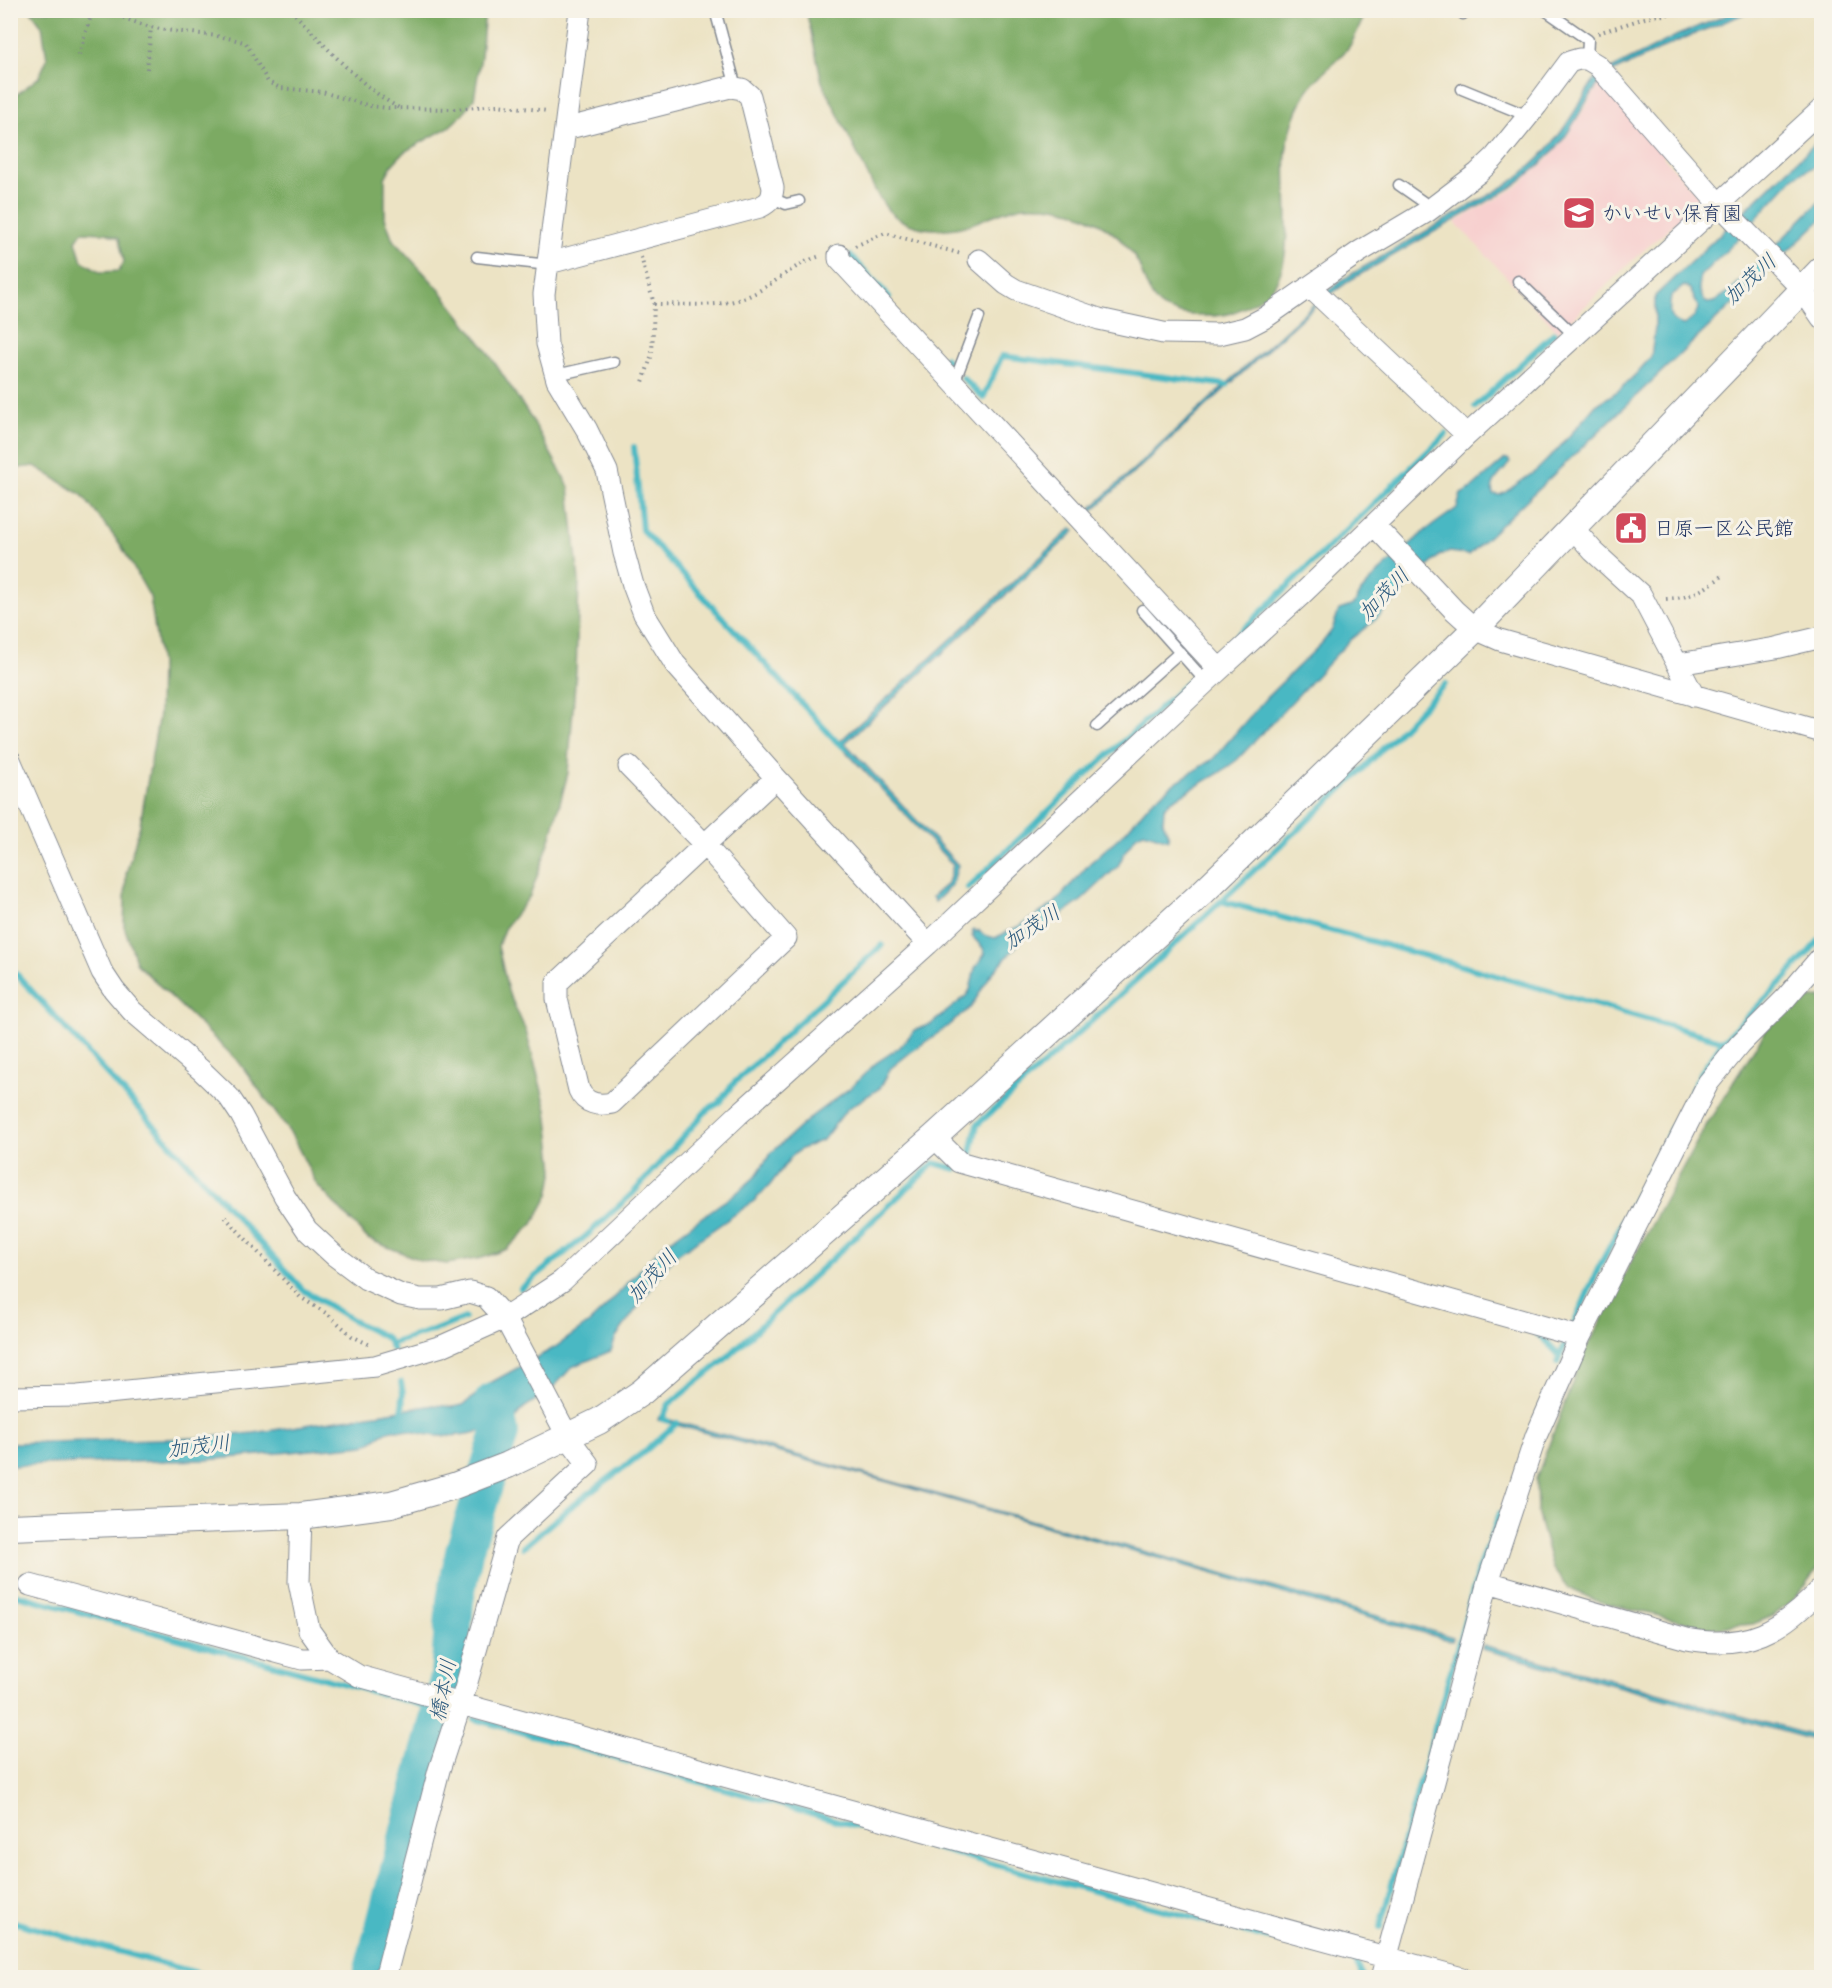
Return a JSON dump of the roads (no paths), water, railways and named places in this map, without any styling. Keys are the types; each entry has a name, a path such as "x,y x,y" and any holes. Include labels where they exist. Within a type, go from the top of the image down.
{"street":[{"path":"580,10 544,294 547,344 556,375 607,471 633,585 644,614 675,664 928,944"},
{"path":"979,260 1016,290 1099,320 1163,333 1219,334 1245,328 1319,295 1359,252 1432,208 1478,173 1494,159 1569,62 1579,59 1587,49 1597,65 1723,208 1796,282 1821,318"},
{"path":"549,264 760,207 772,198 773,188 750,96 742,89 730,87 566,121"},
{"path":"10,1397 78,1396 381,1364 442,1346 505,1318 562,1281 738,1115 928,944 1302,594 1381,531 1467,435 1575,336 1723,208 1821,108"},
{"path":"840,255 839,259 954,383 1213,676"},
{"path":"10,1527 301,1516 391,1504 454,1486 508,1465 599,1421 642,1392 934,1137 1202,893 1474,628 1573,528 1796,282 1821,269"},
{"path":"1319,295 1467,435"},
{"path":"1573,528 1593,550 1641,594 1694,696"},
{"path":"1381,531 1454,610 1474,628 1500,640 1821,732"},
{"path":"1678,664 1776,648 1821,637"},
{"path":"10,760 102,972 132,1011 229,1097 306,1230 352,1270 388,1290 420,1299 441,1299 470,1292 486,1297 505,1318 568,1437 588,1464 508,1538 449,1699 439,1770 385,1977"},
{"path":"629,767 705,845 786,938 612,1103 602,1106 588,1102 579,1090 557,999 557,983 705,845 776,778"},
{"path":"1381,1977 1488,1582 1536,1436 1580,1337 1708,1083 1740,1044 1785,999 1821,956"},
{"path":"934,1137 959,1162 1580,1337"},
{"path":"301,1516 299,1582 309,1630 329,1658 359,1676 1462,1977"},
{"path":"1488,1582 1687,1639 1706,1642 1749,1639 1770,1632 1791,1618 1821,1588"},
{"path":"30,1585 302,1659 329,1658"}],"lane":[{"path":"715,10 736,87"},
{"path":"1545,10 1587,49"},
{"path":"1462,89 1528,116"},
{"path":"1399,185 1432,208"},
{"path":"772,198 786,204 799,201"},
{"path":"477,257 549,264"},
{"path":"1518,281 1575,336"},
{"path":"954,383 979,317"},
{"path":"556,375 614,362"},
{"path":"1142,610 1180,652 1213,676"},
{"path":"1097,726 1180,652"}],"water":[{"path":"1737,11 1751,11 1682,39 1613,72 1611,69 1678,35"},
{"path":"1597,78 1600,82 1564,138 1553,152 1533,170 1512,187 1352,279 1316,305 1089,514 1087,512 1327,292 1350,275 1510,183 1529,168 1572,117"},
{"name":"加茂川","path":"1821,138 1821,164 1793,178 1732,245 1700,276 1699,289 1704,301 1714,302 1731,290 1821,200 1821,220 1469,555 1450,552 1440,555 1375,620 1350,640 1237,760 1171,801 1164,808 1163,822 1169,840 1144,832 1137,835 1118,866 1081,901 1046,926 1028,933 990,976 971,1007 891,1068 880,1088 847,1109 823,1140 801,1149 791,1157 770,1185 754,1201 674,1257 616,1337 611,1351 572,1367 551,1390 525,1407 513,1423 449,1436 392,1430 364,1445 206,1460 11,1466 11,1443 199,1438 254,1433 434,1405 453,1407 463,1405 492,1382 554,1348 589,1323 606,1307 661,1247 733,1196 756,1176 770,1154 812,1116 850,1088 876,1063 900,1047 915,1030 931,1024 966,996 970,990 975,968 985,954 983,948 972,936 974,934 972,931 979,930 984,935 995,938 1054,904 1090,863 1125,832 1151,802 1176,782 1213,759 1266,698 1322,643 1332,630 1339,610 1354,605 1361,592 1378,573 1426,530 1457,508 1461,494 1472,488 1505,459 1510,462 1495,481 1493,494 1504,493 1537,470 1596,405 1618,391 1651,357 1655,328 1655,296","holes":["1684,286 1690,289 1698,307 1693,318 1683,325 1671,317 1671,296"]},
{"path":"1072,528 1075,531 845,743 958,865 952,885 935,902 932,897 948,883 953,865 838,743"},
{"path":"659,1417 1453,1637 1452,1641 895,1484 658,1420"},
{"path":"1483,1645 1821,1738 1821,1742 1482,1649"}],"waterway":[{"path":"851,256 889,297"},
{"path":"1475,407 1554,333"},
{"path":"963,378 983,398 1002,356 1227,385"},
{"path":"945,358 953,366"},
{"path":"1225,647 1446,434"},
{"path":"634,447 642,530 844,747"},
{"path":"968,888 1086,775 1192,679"},
{"path":"969,1162 977,1125 1362,770 1445,684"},
{"path":"1221,901 1452,963 1723,1041"},
{"path":"1557,1363 1598,1269 1701,1073 1723,1041 1782,982 1822,937"},
{"path":"521,1288 586,1236 633,1193 708,1109 719,1103 732,1085 882,945"},
{"path":"10,967 303,1290 387,1338 393,1350"},
{"path":"668,1421 662,1419 669,1404 722,1362 934,1163 956,1169"},
{"path":"390,1344 465,1318"},
{"path":"1537,1334 1560,1356"},
{"path":"401,1382 402,1417"},
{"name":"橋本川","path":"371,1978 449,1677 455,1601 464,1552 500,1433 493,1402"},
{"path":"523,1547 572,1506 643,1453 677,1423"},
{"path":"1380,1927 1479,1569 1500,1513"},
{"path":"10,1593 440,1710"},
{"path":"475,1719 996,1865 1355,1961 1364,1978"},
{"path":"10,1921 214,1978"},
{"path":"1403,1974 1416,1978"}],"place":[{"name":"かいせい保育園","path":"1579,213"},
{"name":"日原一区公民館","path":"1631,528"}]}
